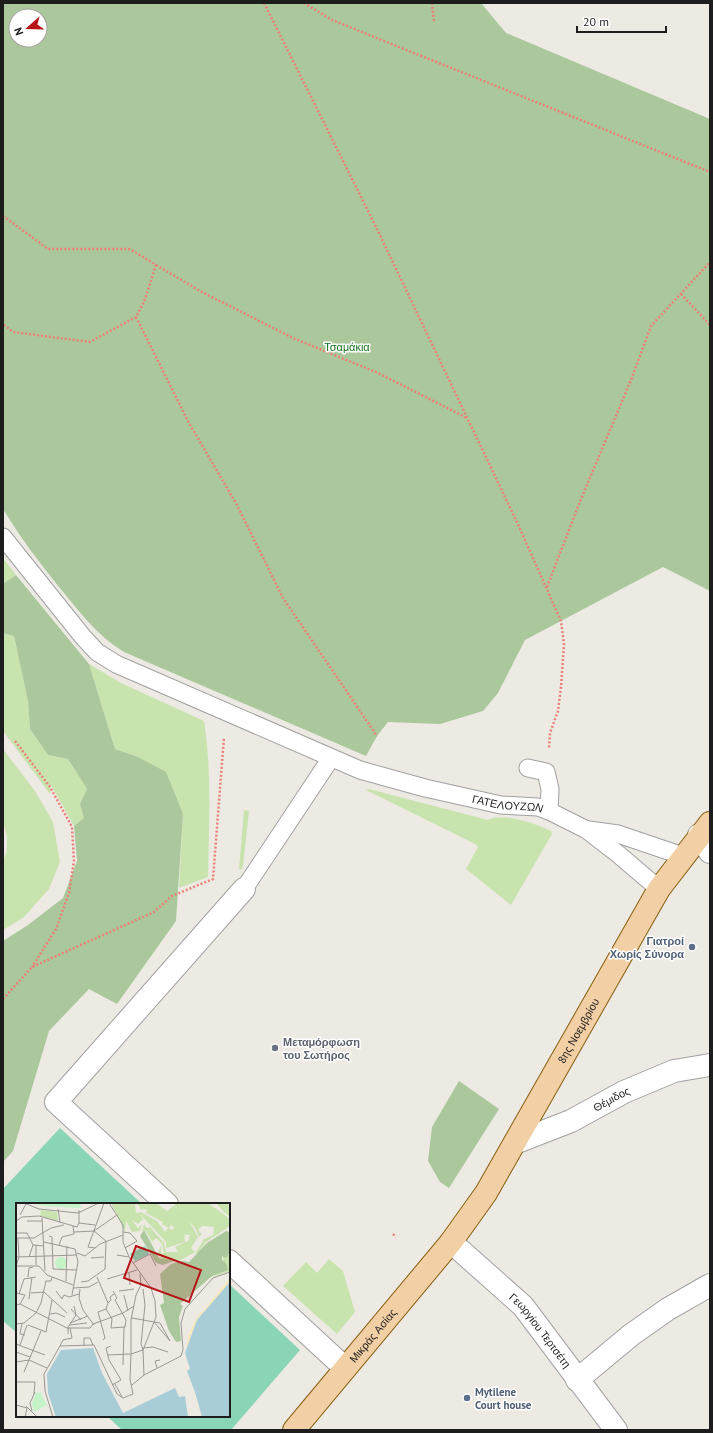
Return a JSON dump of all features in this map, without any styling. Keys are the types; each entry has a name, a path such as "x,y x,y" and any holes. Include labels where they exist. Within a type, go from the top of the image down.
{"main road":[{"name":"8ης Νοεμβρίου","path":"451,1242 486,1193 659,889 683,856 706,837"},
{"name":"Μικράς Ασίας","path":"294,1430 451,1242"}],"street":[{"path":"166,1203 56,1102 244,888"},
{"name":"Θέμιδος","path":"516,1142 571,1121 624,1092 674,1071 710,1064"},
{"name":"Γεωργίου Τερτσέτη","path":"451,1242 523,1306 616,1430"},
{"path":"230,1262 345,1368"},
{"path":"577,1380 631,1335 668,1309 710,1286"}],"lane":[{"name":"ΓΑΤΕΛΟΥΖΩΝ","path":"3,537 83,637 97,652 116,664 360,770 425,788 501,805 538,807 549,811 587,830 659,889"},
{"path":"244,888 331,758"},
{"path":"528,768 546,772 550,789 549,811"},
{"name":"ΓΑΤΕΛΟΥΖΩΝ","path":"587,830 618,834 683,856"}],"path":[{"path":"264,3 326,125 468,418 547,587 561,621 564,644 562,687 558,711 550,733 546,772"},
{"path":"304,3 332,20 710,172"},
{"path":"432,3 434,22"},
{"path":"3,216 48,249 130,249 200,291 295,339 376,372 468,418"},
{"path":"547,587 579,504 631,380 651,326 710,262"},
{"path":"3,324 13,332 90,342 136,317 144,302 156,265"},
{"path":"681,294 710,325"},
{"path":"136,317 189,423 238,505 283,598 377,736"},
{"path":"32,967 154,912 172,896 213,879 226,713"},
{"path":"3,999 32,967 56,929 69,893 74,861 72,827 50,787 15,741"}],"green space":[{"name":"Τσαμάκια","path":"3,3 481,3 506,33 710,119 710,591 663,567 525,640 498,693 483,711 440,724 388,722 377,736 366,756 124,652 114,646 81,614 16,529 3,509"},
{"path":"3,558 16,575 3,584"},
{"path":"16,575 89,664 115,749 136,756 166,772 183,814 176,921 117,1004 89,989 49,1031 13,1151 3,1162 3,941 28,925 63,898 77,861 74,826 84,818 80,804 87,789 68,759 48,755 30,729 28,701 14,636 3,633 3,584"},
{"path":"3,633 14,636 28,701 30,729 48,755 68,759 87,789 80,804 84,818 74,826 51,785 50,794 3,731"},
{"path":"89,664 121,683 204,721 207,740 209,779 208,877 179,888 183,814 136,756 115,749"},
{"path":"3,749 35,791 53,822 60,862 49,889 24,917 3,930 3,861 7,851 7,836 3,822"},
{"path":"369,789 488,820 502,817 529,822 551,831 552,834 511,905 466,869 478,847 475,844 366,790"},
{"path":"244,810 249,811 243,866 241,870 239,869"},
{"path":"459,1081 499,1109 449,1188 440,1182 428,1161 432,1127"},
{"path":"60,1128 141,1203 16,1203 16,1332 3,1321 3,1189"},
{"path":"329,1259 343,1271 355,1312 337,1334 283,1286 306,1262 317,1273"},
{"path":"230,1285 300,1350 231,1430 122,1430 108,1417 230,1417"}],"place":[{"name":"Γιατροί Χωρίς Σύνορα","path":"692,947"},
{"name":"Μεταμόρφωση του Σωτήρος","path":"275,1048"},
{"name":"Mytilene Court house","path":"467,1398"}]}
